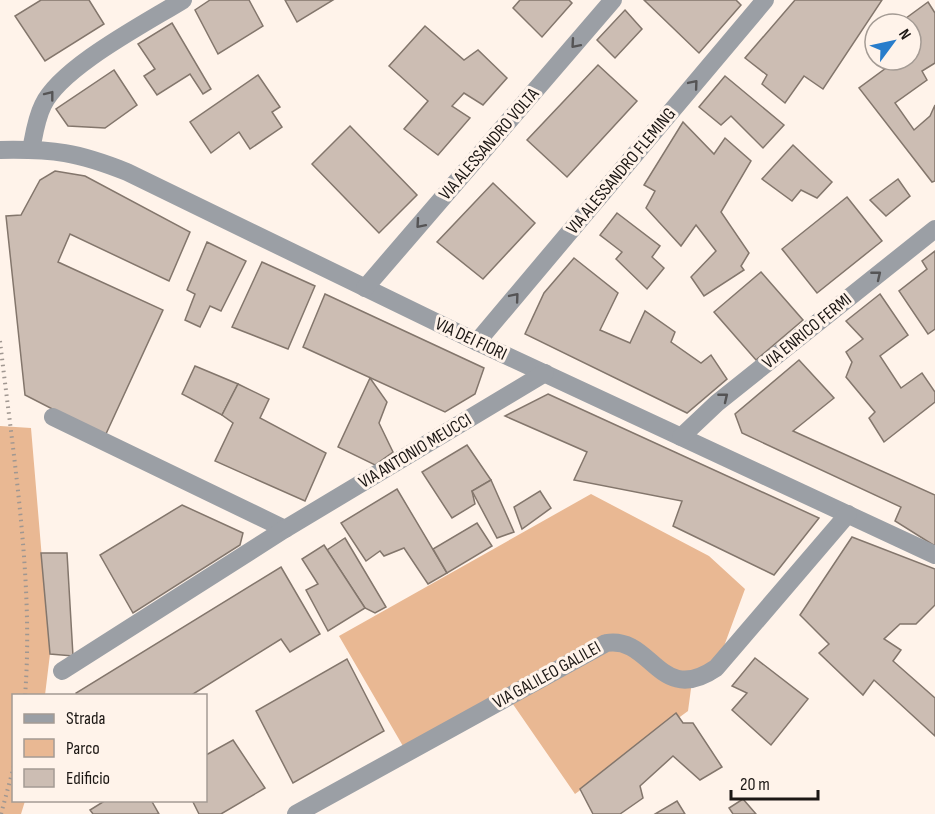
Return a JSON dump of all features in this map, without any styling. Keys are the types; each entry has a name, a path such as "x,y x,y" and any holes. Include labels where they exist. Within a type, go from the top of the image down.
{"street":[{"path":"31,150 43,104 59,83 82,65 183,0"},
{"name":"VIA ALESSANDRO VOLTA","path":"365,288 613,0"},
{"name":"VIA ALESSANDRO FLEMING","path":"477,342 765,0"},
{"name":"VIA DEI FIORI","path":"0,150 62,151 92,158 127,172 477,342 935,555"},
{"name":"VIA ENRICO FERMI","path":"681,437 717,403 935,229"},
{"name":"VIA ANTONIO MEUCCI","path":"62,671 285,529 545,373"},
{"path":"53,417 285,529"},
{"name":"VIA GALILEO GALILEI","path":"296,814 606,643 622,642 673,677 683,681 705,676 716,668 848,514"}],"path":[{"path":"0,341 17,491 26,618 25,694"},
{"path":"1,814 12,773"}],"green space":[{"path":"0,426 31,428 50,654 45,694 12,694 12,802 25,802 21,814 0,814"},
{"path":"591,494 709,556 745,589 716,668 692,681 688,711 575,794 508,697 407,753 339,636"}],"building":[{"path":"41,0 89,0 104,24 45,61 15,16"},
{"path":"210,0 249,0 263,26 218,54 195,10"},
{"path":"285,0 333,0 297,22"},
{"path":"520,0 569,0 572,3 542,37 513,8"},
{"path":"644,0 736,0 741,5 699,53"},
{"path":"795,0 882,0 874,12 863,12 863,29 823,89 804,76 785,103 762,84 767,75 745,58"},
{"path":"928,2 935,13 935,63 923,70 923,12 914,12"},
{"path":"625,10 642,29 615,58 597,40"},
{"path":"172,23 211,89 203,94 190,74 157,95 144,76 155,69 138,44"},
{"path":"425,26 464,60 478,50 507,78 483,105 464,93 452,106 470,118 438,155 404,129 428,101 389,66"},
{"path":"598,65 637,101 567,177 527,140"},
{"path":"114,70 137,105 105,128 68,126 56,109"},
{"path":"881,72 923,72 927,80 895,103 914,130 930,116 935,105 935,181 932,182 859,88"},
{"path":"258,75 280,107 272,112 282,127 250,149 239,132 211,153 190,122"},
{"path":"725,76 784,125 763,148 731,116 721,125 699,107"},
{"path":"683,122 714,154 725,138 751,161 721,212 749,253 741,266 744,270 704,296 691,277 716,251 696,225 681,246 646,208 655,191 644,185"},
{"path":"350,126 417,195 379,233 312,164"},
{"path":"793,145 832,182 817,198 801,190 792,201 762,179"},
{"path":"55,171 85,176 190,232 169,281 70,234 58,262 163,310 105,436 25,395 6,216 21,215 40,180"},
{"path":"898,179 910,196 886,216 870,200"},
{"path":"493,183 535,223 483,279 437,242"},
{"path":"847,197 882,241 817,293 782,249"},
{"path":"617,213 660,246 652,257 664,268 647,289 616,259 622,252 600,235"},
{"path":"207,242 246,261 221,311 210,306 200,327 185,320 195,294 187,290"},
{"path":"935,251 935,329 928,334 899,291 927,269 922,261"},
{"path":"574,258 618,293 600,330 630,343 645,311 675,332 671,342 701,363 711,355 727,379 687,413 525,334 544,293"},
{"path":"262,262 315,286 288,349 232,327"},
{"path":"761,272 803,320 756,360 714,312"},
{"path":"325,294 484,368 475,394 445,412 303,347"},
{"path":"880,294 908,335 880,356 901,388 922,373 935,392 935,402 884,442 869,418 875,412 846,377 852,362 846,352 863,339 846,321"},
{"path":"799,360 834,398 793,431 935,495 935,546 895,521 901,507 742,433 735,414"},
{"path":"195,366 238,384 222,415 182,394"},
{"path":"370,378 387,402 379,423 393,452 375,465 338,447"},
{"path":"238,384 269,399 260,418 326,453 305,501 215,461 233,423 222,415"},
{"path":"548,394 819,518 774,575 673,526 682,501 574,480 587,452 505,416"},
{"path":"467,445 491,480 472,491 475,504 452,518 422,472"},
{"path":"491,480 514,532 497,538 472,491"},
{"path":"397,489 447,573 428,584 404,548 384,556 380,551 366,561 341,523"},
{"path":"540,491 551,508 522,529 514,507"},
{"path":"182,505 243,533 240,545 133,613 100,555"},
{"path":"477,523 492,546 447,573 433,549"},
{"path":"852,537 935,569 935,605 916,624 900,624 884,639 901,650 893,661 935,698 935,736 874,680 863,695 819,653 829,644 800,615"},
{"path":"345,538 386,607 375,613 365,608 327,550"},
{"path":"324,545 365,608 328,631 306,590 318,584 302,559"},
{"path":"41,553 67,553 73,656 50,654"},
{"path":"281,567 320,634 290,652 281,639 193,694 76,693"},
{"path":"755,658 808,699 771,745 732,710 747,693 732,686"},
{"path":"347,659 384,731 293,783 256,711"},
{"path":"676,713 683,723 693,723 722,767 700,780 673,756 640,786 643,798 620,814 593,814 580,789"},
{"path":"233,740 265,788 221,814 199,814 193,802 207,802 207,754"},
{"path":"743,799 756,814 733,814 729,808"},
{"path":"677,801 685,814 655,814"},
{"path":"103,802 152,802 159,814 93,814 90,810"}]}
